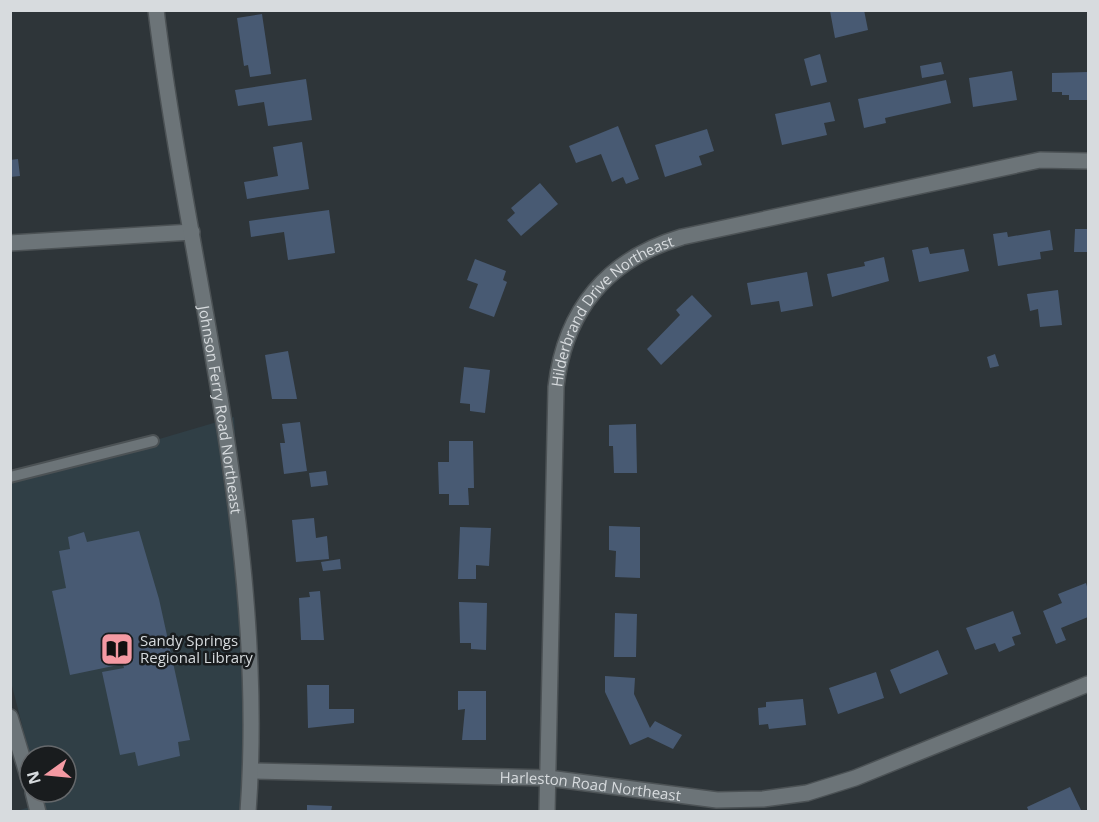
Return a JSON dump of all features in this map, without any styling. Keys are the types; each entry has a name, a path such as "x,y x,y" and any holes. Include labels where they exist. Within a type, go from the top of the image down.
{"street":[{"name":"Johnson Ferry Road Northeast","path":"156,10 241,534 251,654 251,771 248,812"},
{"name":"Hilderbrand Drive Northeast","path":"547,812 556,387 559,365 570,328 587,299 609,275 636,255 682,237 1040,160 1089,161"},
{"path":"10,243 192,232"},
{"name":"Harleston Road Northeast","path":"251,771 548,778 717,800 763,799 807,793 855,778 1089,684"},
{"path":"10,717 18,744"}],"lane":[{"path":"10,477 153,441"}],"shaded area":[{"path":"234,417 256,800 254,811 17,811 39,804 78,804 78,744 27,744 11,682 10,483"}],"building":[{"path":"864,10 868,30 835,38 830,11"},
{"path":"262,14 271,74 250,77 248,65 244,66 237,18"},
{"path":"820,54 827,82 811,86 804,59"},
{"path":"941,62 944,74 922,78 920,66"},
{"path":"1012,71 1017,100 973,107 969,78"},
{"path":"1088,72 1088,100 1069,100 1069,95 1052,92 1052,73"},
{"path":"306,79 312,120 268,126 264,102 238,106 235,90"},
{"path":"946,80 951,103 885,118 886,123 864,128 858,99"},
{"path":"830,102 835,121 824,123 827,135 782,145 775,114"},
{"path":"618,126 639,179 626,184 623,177 612,182 601,154 576,163 569,146"},
{"path":"707,129 714,151 699,156 702,165 665,177 655,145"},
{"path":"302,142 309,189 247,199 244,182 278,176 273,147"},
{"path":"18,159 20,176 10,177 10,160"},
{"path":"540,183 558,204 521,236 507,220 515,213 511,208"},
{"path":"329,210 335,253 288,260 284,232 251,237 249,221"},
{"path":"1075,229 1088,229 1088,252 1074,252"},
{"path":"1050,230 1053,250 1040,252 1041,259 998,266 993,234 1007,232 1008,237"},
{"path":"928,247 930,254 964,249 969,271 919,282 912,250"},
{"path":"884,257 889,281 832,297 827,274 865,266 864,262"},
{"path":"475,259 506,271 503,280 507,282 494,317 469,308 478,284 467,280"},
{"path":"807,272 813,306 781,312 779,301 751,305 747,283"},
{"path":"1058,290 1062,325 1040,327 1038,309 1030,311 1027,294"},
{"path":"692,295 712,316 661,365 647,349 680,315 676,310"},
{"path":"288,351 297,399 272,399 265,355"},
{"path":"995,354 999,366 990,368 987,357"},
{"path":"464,367 490,370 485,413 470,411 470,404 460,403"},
{"path":"300,422 307,471 284,474 280,443 285,443 282,424"},
{"path":"636,424 637,473 614,473 613,446 609,446 609,425"},
{"path":"449,441 473,441 474,488 468,488 469,505 449,505 449,494 439,494 438,462 449,462"},
{"path":"326,471 328,485 311,487 309,473"},
{"path":"314,518 316,538 327,536 329,559 296,562 292,520"},
{"path":"609,526 640,527 640,578 615,577 616,551 609,550"},
{"path":"460,527 491,528 489,566 476,565 476,579 458,579"},
{"name":"Sandy Springs Regional Library","path":"139,531 159,599 190,740 178,742 180,756 138,766 135,752 120,755 102,672 124,668 123,664 70,675 52,591 66,588 59,551 70,549 68,537 84,532 87,542"},
{"path":"340,559 341,569 323,571 321,562"},
{"path":"1086,583 1088,617 1061,628 1066,640 1056,644 1043,611 1062,603 1058,594"},
{"path":"320,591 324,640 301,640 299,598 310,597 309,592"},
{"path":"459,602 487,603 486,650 471,649 471,643 460,643"},
{"path":"1013,611 1021,634 1012,637 1015,645 999,652 995,643 975,650 966,628"},
{"path":"615,613 637,614 636,657 614,657"},
{"path":"938,650 948,674 900,694 890,670"},
{"path":"876,672 884,698 838,714 829,688"},
{"path":"605,676 635,678 634,694 650,728 655,721 682,735 673,749 648,737 630,745 605,692"},
{"path":"307,685 329,685 329,709 354,709 354,723 308,728"},
{"path":"458,691 486,691 486,740 462,740 465,709 458,710"},
{"path":"803,699 806,725 769,729 768,724 759,725 758,708 766,707 766,702"},
{"path":"1070,787 1082,812 1029,812 1027,807"},
{"path":"307,805 332,806 331,812 307,812"}],"place":[{"name":"Sandy Springs Regional Library","path":"117,649"}]}
